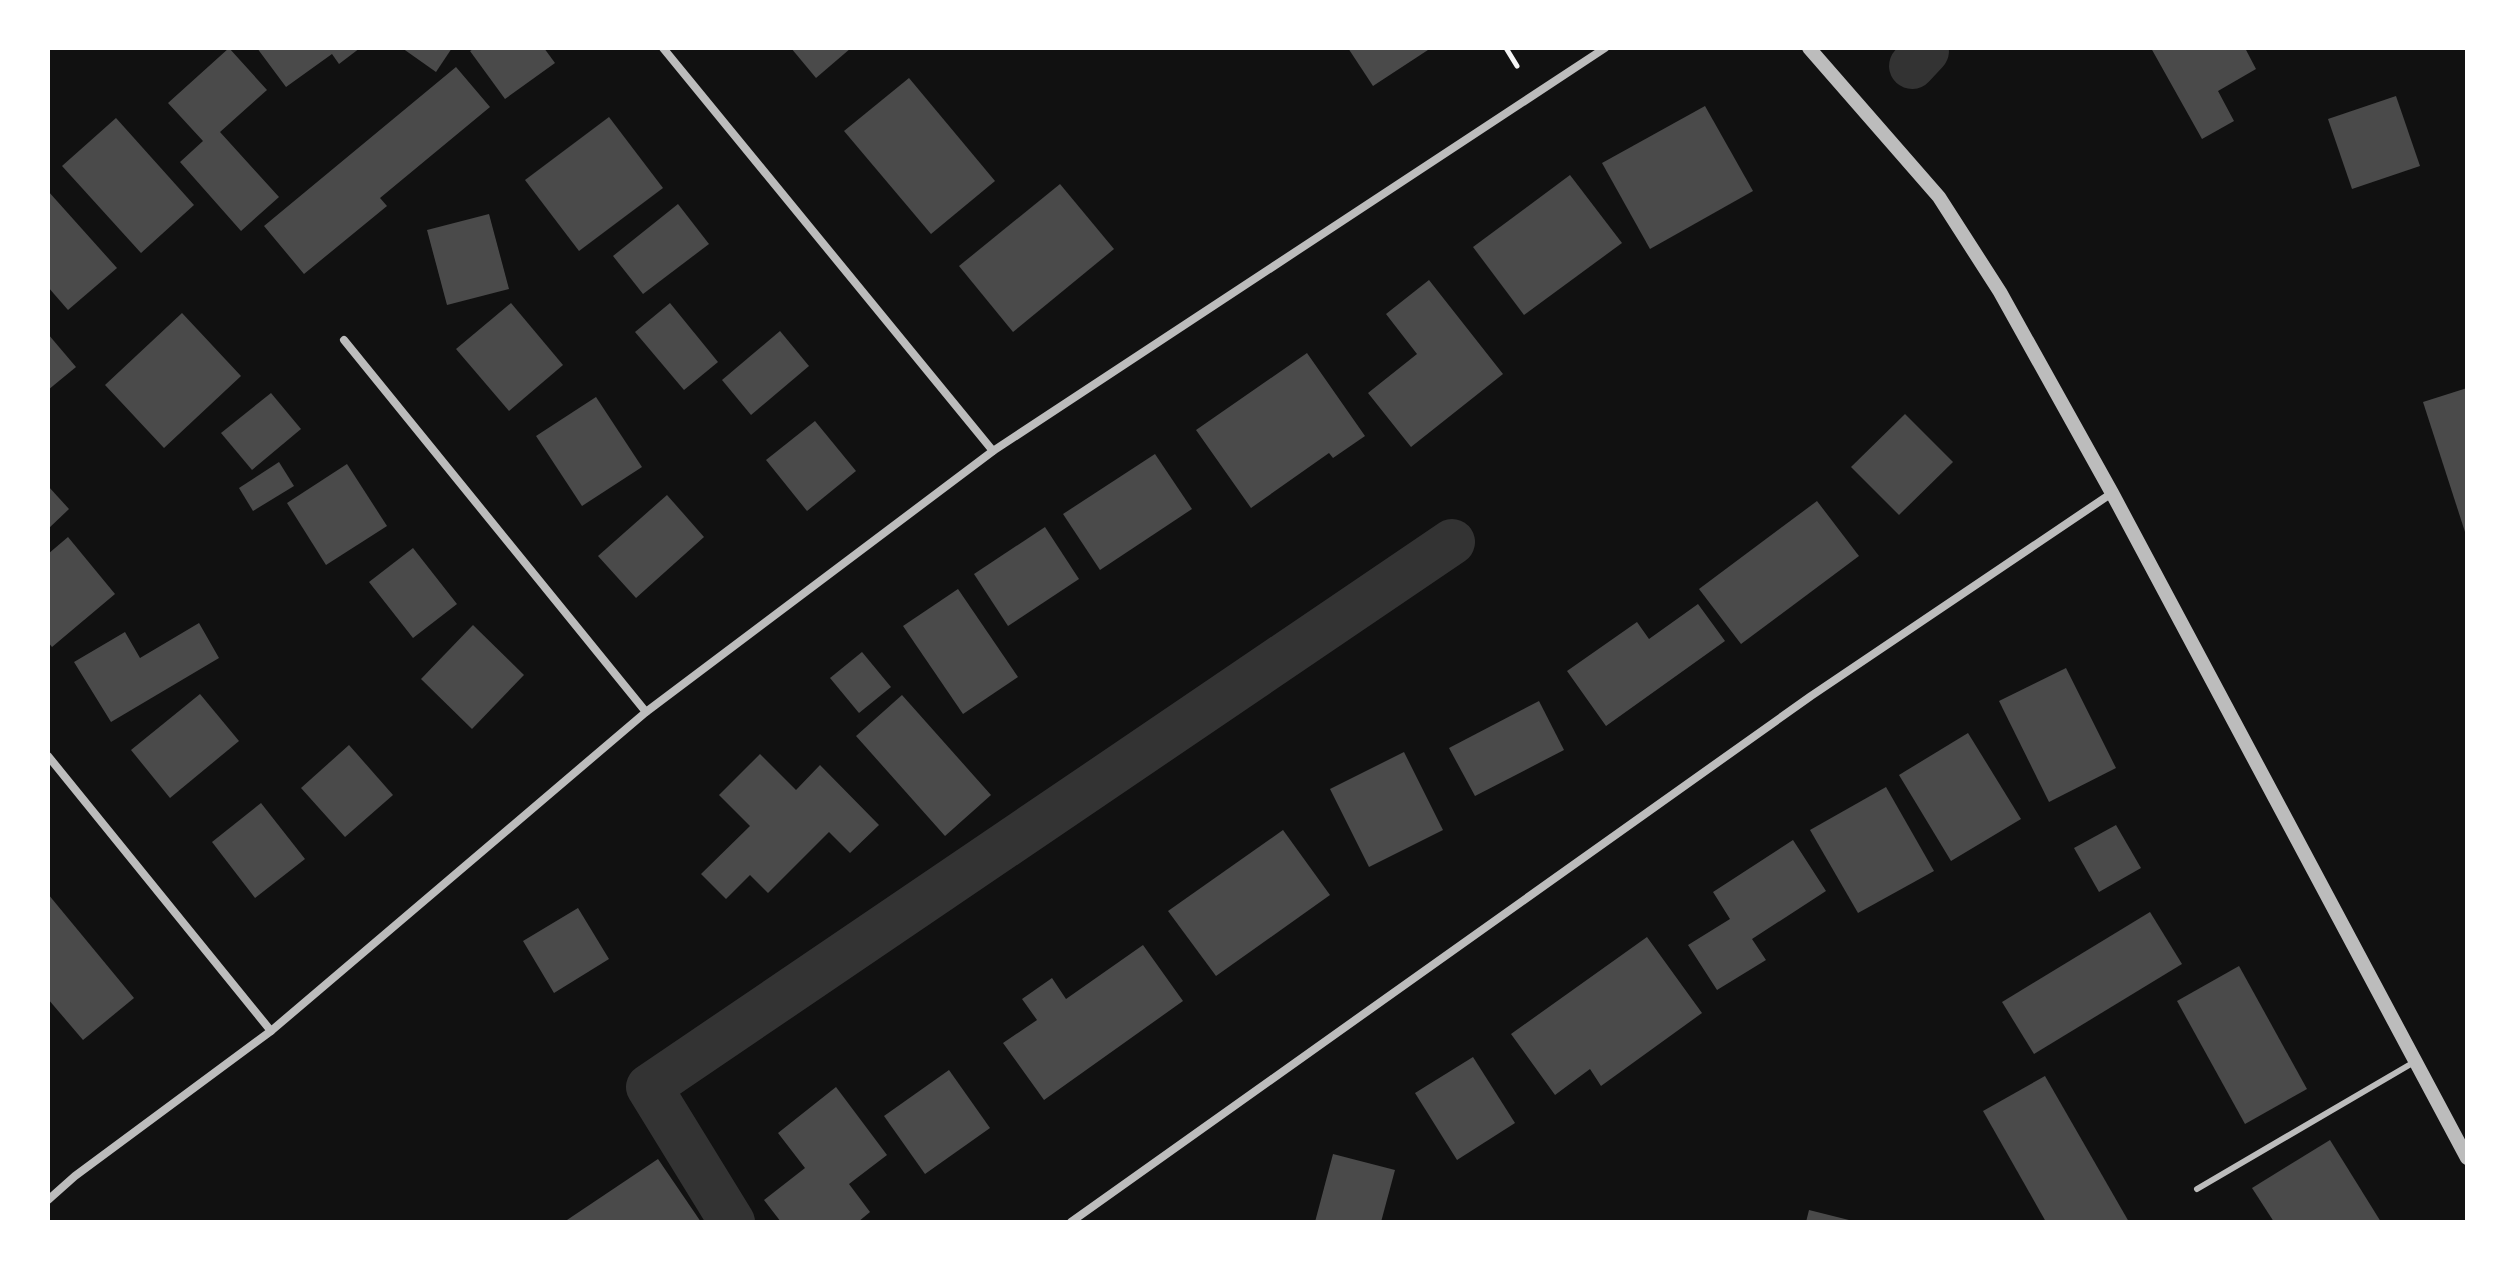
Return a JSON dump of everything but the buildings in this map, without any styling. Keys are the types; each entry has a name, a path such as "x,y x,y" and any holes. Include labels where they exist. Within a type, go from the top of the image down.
{"street":[{"path":"663,48 993,451"},
{"path":"48,1200 75,1176 271,1031 646,712 993,451 1605,48"},
{"path":"1809,48 1939,197 2000,292 2112,493 2467,1158"},
{"path":"344,340 646,712"},
{"path":"1071,1222 1811,696 2112,493"},
{"path":"48,756 271,1031"}],"lane":[{"path":"2197,1189 2416,1061"}],"path":[{"path":"1506,48 1517,66"}],"waterway":[{"path":"1912,66 1926,51 1924,48"},
{"path":"732,1222 649,1087 1452,542"}]}
